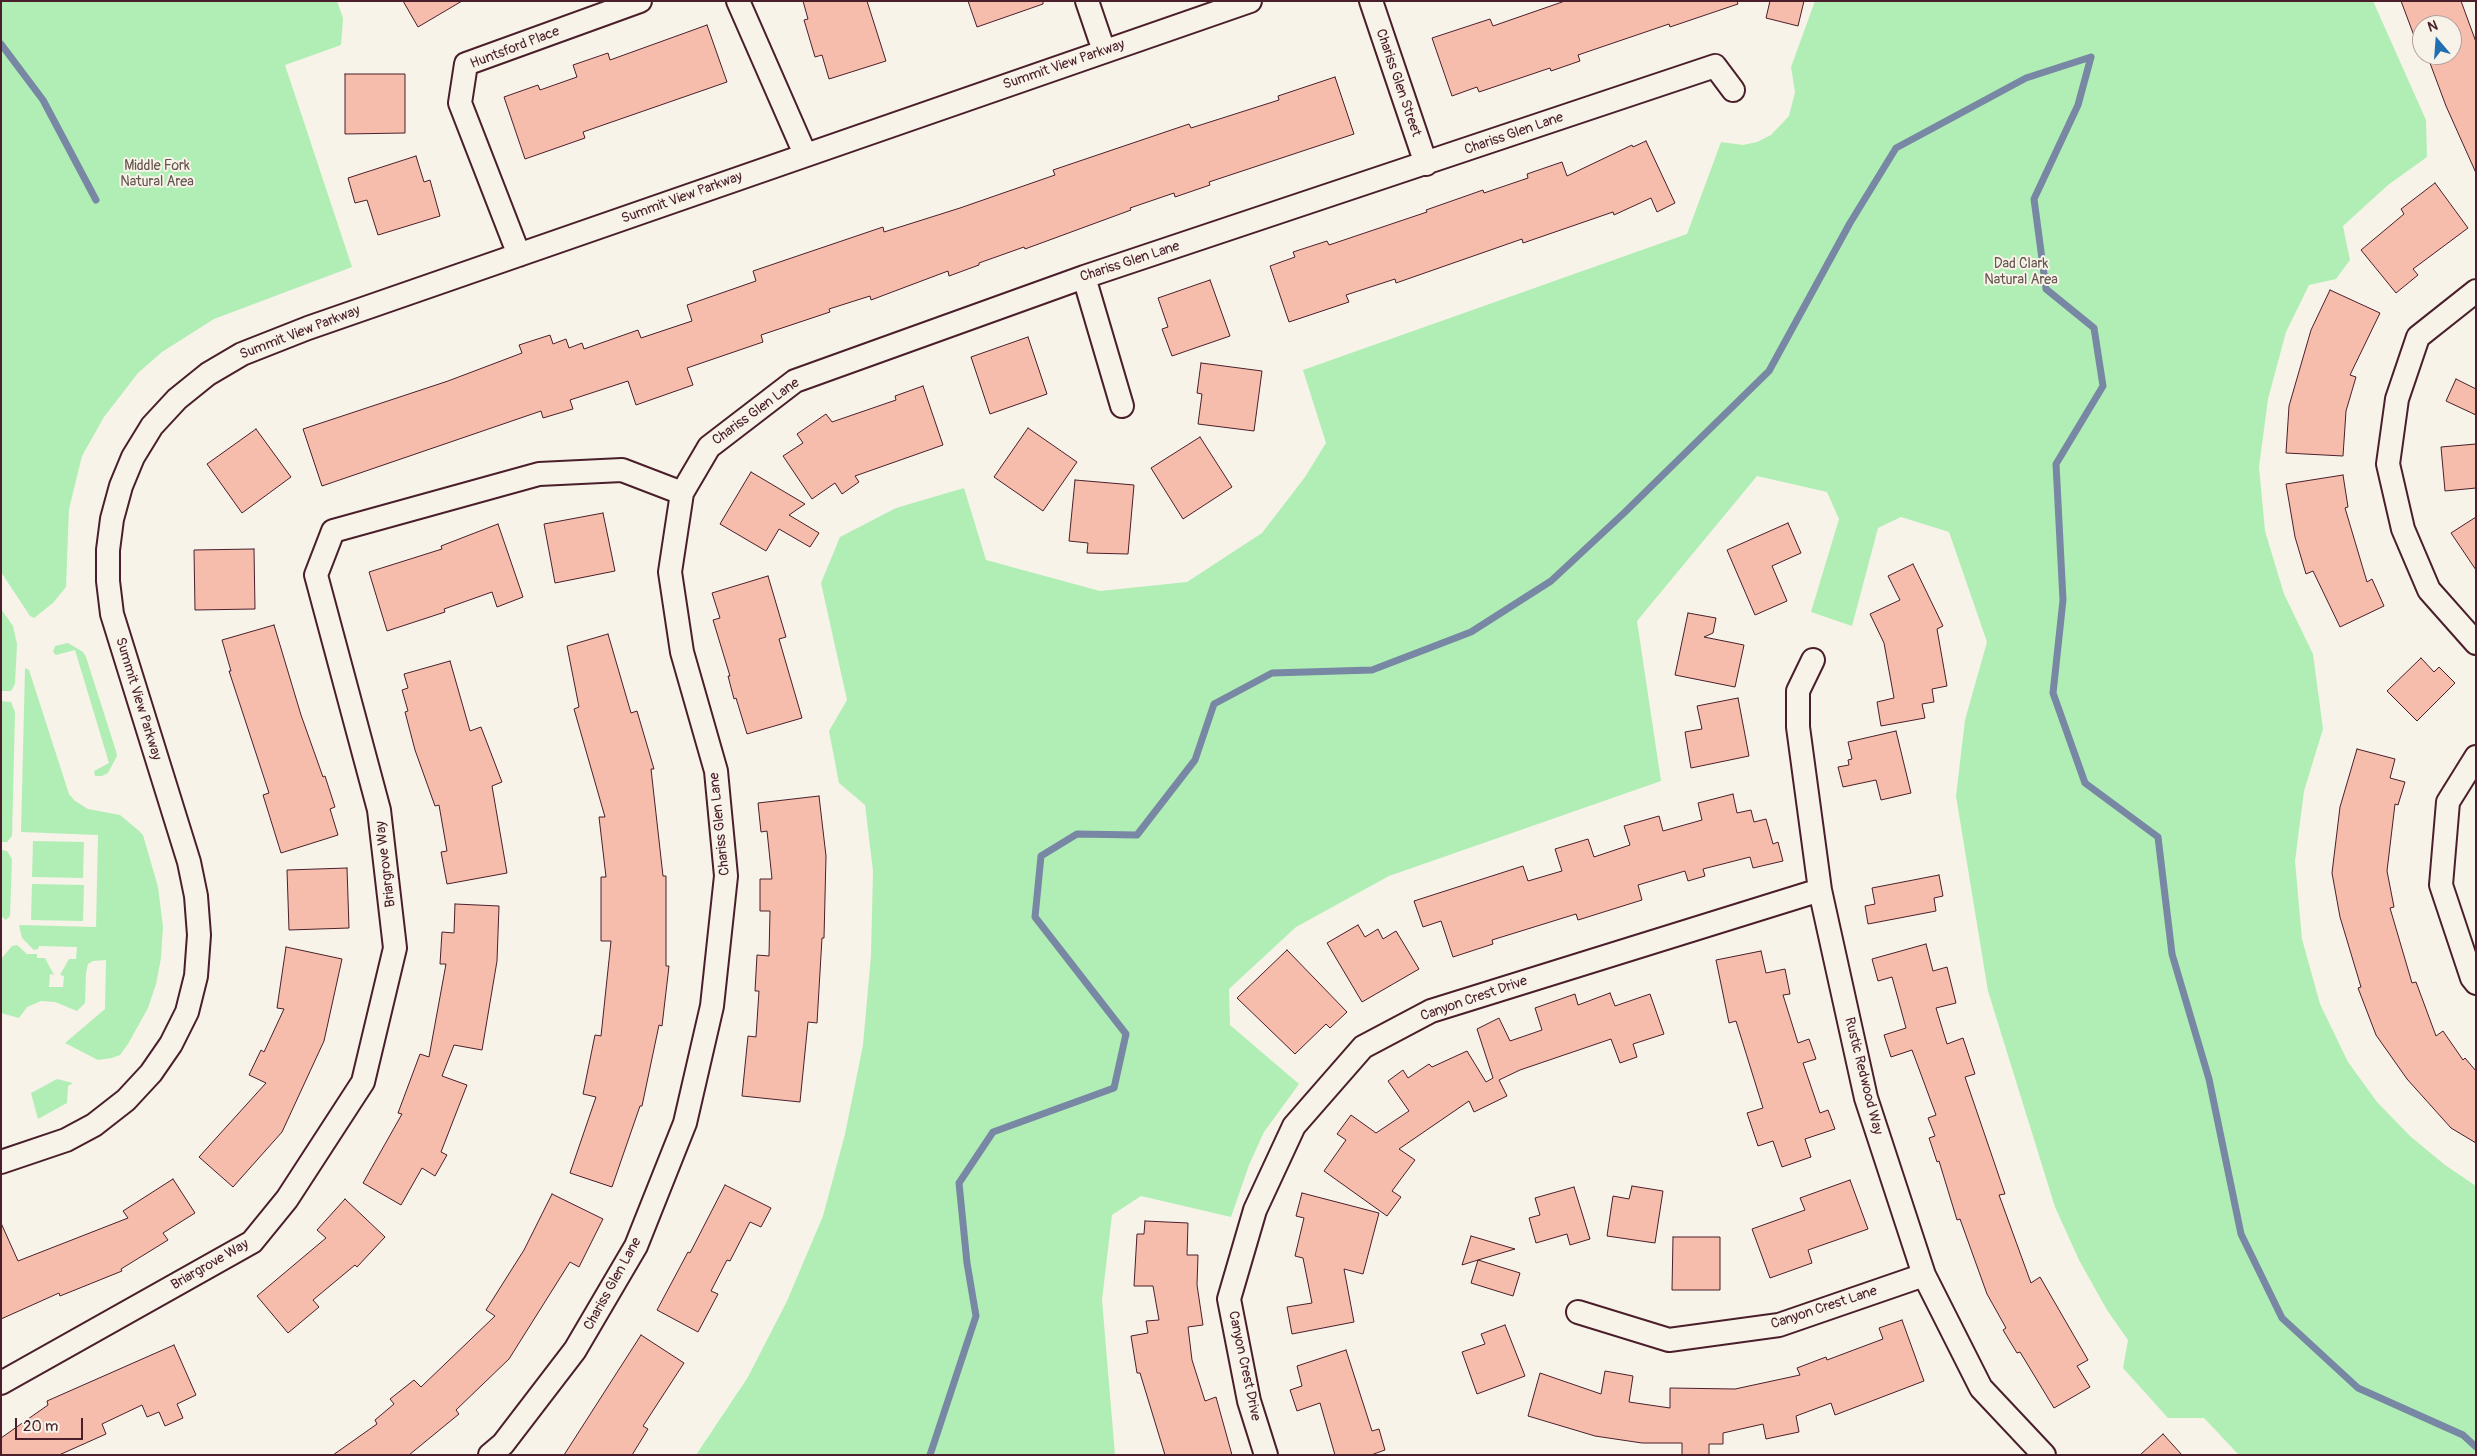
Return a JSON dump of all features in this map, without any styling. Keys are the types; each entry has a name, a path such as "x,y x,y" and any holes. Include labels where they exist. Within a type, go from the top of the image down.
{"street":[{"name":"Huntsford Place","path":"519,256 460,103 466,64 640,1"},
{"path":"738,1 805,154"},
{"path":"1087,1 1104,51"},
{"name":"Summit View Parkway","path":"1,1162 66,1140 94,1125 126,1100 151,1073 171,1044 187,1012 196,976 200,935 196,896 189,862 112,614 108,581 108,550 112,519 121,486 133,457 152,426 177,399 208,374 242,354 308,328 1250,1"},
{"name":"Chariss Glen Street","path":"1371,1 1426,164"},
{"name":"Chariss Glen Lane","path":"490,1455 503,1444 576,1350 636,1246 685,1123 712,1006 726,876 716,772 682,652 670,572 682,493 709,447 795,381 1084,277 1716,66 1733,90"},
{"path":"1084,277 1122,406"},
{"path":"2476,291 2418,337 2397,399 2388,464 2403,530 2429,590 2476,643"},
{"name":"Briargrove Way","path":"1,1383 252,1242 286,1198 363,1082 396,948 379,810 316,575 333,531 539,474 622,470 682,493"},
{"name":"Rustic Redwood Way","path":"1813,660 1798,691 1798,727 1820,890 1866,1098 1924,1276 1981,1388 2044,1455"},
{"path":"2476,757 2448,802 2442,885 2472,978 2476,983"},
{"name":"Canyon Crest Drive","path":"1266,1455 1249,1400 1229,1299 1256,1210 1294,1126 1363,1047 1431,1011 1820,890"},
{"name":"Canyon Crest Lane","path":"1578,1312 1668,1340 1779,1325 1924,1276"}],"green space":[{"name":"Middle Fork Natural Area","path":"1,1 337,1 343,18 341,45 285,65 352,267 214,319 162,352 138,373 104,417 82,456 69,509 66,587 53,603 34,618 30,616 1,572"},
{"name":"Dad Clark Natural Area","path":"1815,1 2373,1 2426,120 2427,157 2388,185 2343,226 2350,260 2336,279 2309,285 2286,332 2268,399 2259,467 2265,531 2284,594 2313,654 2323,729 2304,791 2295,861 2302,939 2320,1004 2348,1062 2377,1102 2410,1136 2445,1165 2476,1186 2476,1455 2239,1455 2204,1418 2168,1418 2123,1368 2128,1340 2107,1310 2079,1260 2055,1207 1988,991 1956,796 1965,720 1987,642 1949,532 1901,517 1878,528 1852,626 1811,612 1839,519 1827,492 1757,476 1637,621 1661,781 1389,876 1296,927 1229,989 1230,1025 1299,1084 1264,1132 1249,1165 1231,1217 1141,1196 1112,1215 1102,1300 1115,1455 696,1455 748,1377 787,1301 823,1216 845,1134 863,1045 871,955 873,871 865,805 839,783 829,731 847,700 821,583 840,537 896,508 964,488 986,560 1100,591 1187,582 1262,533 1305,477 1326,443 1303,370 1687,234 1721,142 1743,145 1757,142 1771,135 1789,116 1795,92 1791,67"},
{"path":"1,609 13,626 17,644 15,684 11,691 1,691"},
{"path":"68,643 83,652 86,657 116,751 117,756 108,773 102,776 95,776 94,771 109,763 75,650 56,655 53,652 55,646"},
{"path":"25,668 29,670 69,794 75,801 88,809 120,815 143,835 158,887 163,927 161,958 156,984 148,1008 128,1044 120,1055 112,1058 98,1060 65,1043 105,1009 106,960 93,961 88,964 85,1003 77,1011 55,1002 41,1001 27,1007 19,1018 1,1013 1,959 12,946 17,945 27,954 37,954 37,958 45,958 54,975 50,974 49,987 63,987 64,976 60,975 69,959 76,959 77,947 39,946 38,949 34,950 22,938 19,925 96,927 98,835 21,832"},
{"path":"1,701 11,702 15,712 12,836 7,842 1,842"},
{"path":"33,841 84,842 83,878 32,877"},
{"path":"1,850 7,851 12,859 10,916 6,920 1,916"},
{"path":"32,884 84,885 83,921 31,920"},
{"path":"57,1079 73,1083 68,1086 67,1103 38,1119 31,1093"}],"building":[{"path":"403,1 462,1 418,27"},
{"path":"803,1 867,1 886,61 829,79 822,55 815,57 804,20 808,19"},
{"path":"968,1 1043,1 1043,4 977,27"},
{"path":"1565,1 1737,1 1738,4 1670,27 1669,24 1578,55 1580,61 1551,71 1550,68 1479,92 1477,87 1452,96 1432,38 1490,19 1493,26"},
{"path":"1770,1 1804,1 1798,26 1766,18"},
{"path":"2401,1 2461,1 2476,42 2476,173 2446,106 2431,65 2462,65 2462,15 2412,15 2412,30"},
{"path":"707,25 727,82 583,132 585,138 525,159 504,97 538,85 540,90 577,77 573,65 608,53 610,60"},
{"path":"345,74 405,74 405,133 345,134"},
{"path":"1335,77 1354,134 1209,182 1210,185 1175,197 1174,193 1130,208 1131,210 1025,249 1024,247 979,263 979,265 949,276 948,271 871,300 870,296 829,309 830,312 761,335 763,342 687,368 693,385 636,405 628,381 570,400 573,409 543,418 541,411 322,486 303,429 448,381 522,353 519,345 550,335 553,344 566,339 569,348 582,343 584,349 638,330 641,338 692,321 687,305 756,281 753,271 883,227 884,232 960,208 1055,175 1053,170 1189,124 1191,128 1279,100 1278,96"},
{"path":"1646,141 1675,203 1657,212 1651,198 1614,215 1613,212 1523,243 1522,239 1396,283 1395,279 1346,295 1349,302 1289,322 1270,266 1295,257 1293,252 1327,241 1329,245 1427,212 1426,210 1483,190 1484,193 1528,178 1527,174 1562,162 1567,176 1632,145 1633,147"},
{"path":"416,156 424,182 430,180 440,216 378,235 367,200 355,203 348,178"},
{"path":"2435,183 2468,228 2413,269 2418,275 2396,293 2361,250 2404,214 2401,209"},
{"path":"1210,280 1230,336 1172,356 1162,329 1168,327 1158,298"},
{"path":"2330,290 2380,313 2350,375 2356,377 2346,411 2343,456 2286,453 2289,406 2311,330"},
{"path":"1028,337 1047,394 990,414 971,357"},
{"path":"1201,363 1262,371 1254,431 1198,424 1202,394 1197,393"},
{"path":"2456,379 2476,389 2476,415 2446,401"},
{"path":"923,386 943,445 855,476 859,482 842,494 835,483 812,499 783,456 803,443 797,434 826,414 832,422 896,400 895,396"},
{"path":"1028,428 1077,462 1043,511 994,477"},
{"path":"256,429 291,477 242,513 207,464"},
{"path":"1200,437 1232,487 1183,519 1151,468"},
{"path":"2476,444 2476,488 2445,491 2441,447"},
{"path":"751,472 805,504 789,515 819,533 810,547 779,529 766,551 720,524"},
{"path":"2343,475 2348,507 2345,508 2367,582 2372,579 2384,606 2340,627 2313,571 2306,574 2295,537 2286,484"},
{"path":"1075,480 1134,485 1128,554 1087,553 1088,543 1069,541"},
{"path":"603,513 615,571 555,583 544,524"},
{"path":"2476,517 2476,570 2451,533"},
{"path":"1788,523 1801,553 1772,566 1787,601 1755,615 1727,550"},
{"path":"498,524 523,597 497,607 492,592 444,609 445,612 387,631 369,572 442,549 441,546"},
{"path":"254,549 255,609 195,610 194,550"},
{"path":"1913,564 1943,626 1937,629 1947,686 1932,689 1934,702 1922,704 1925,718 1881,726 1877,702 1894,698 1884,643 1870,614 1900,600 1888,576"},
{"path":"768,576 786,637 779,639 802,718 747,734 736,698 734,699 728,676 730,676 713,620 720,618 712,593"},
{"path":"1688,613 1716,618 1713,633 1704,637 1744,645 1735,687 1675,675"},
{"path":"274,625 301,715 335,807 330,809 338,835 281,853 263,795 269,793 229,671 231,671 222,640"},
{"path":"608,634 631,713 637,711 654,769 651,769 663,876 666,876 666,966 669,966 662,1026 659,1025 642,1106 640,1106 612,1187 570,1173 596,1097 583,1094 595,1035 601,1036 611,941 601,941 601,877 606,877 599,817 605,817 574,709 579,707 567,646"},
{"path":"2421,658 2434,672 2439,667 2455,683 2417,721 2387,691"},
{"path":"450,661 470,731 481,727 502,782 492,786 507,873 447,884 441,852 447,851 439,805 435,806 415,750 405,712 408,711 402,690 408,688 404,674"},
{"path":"1738,698 1749,756 1691,768 1685,732 1702,729 1697,706"},
{"path":"1896,731 1911,793 1881,800 1876,780 1843,787 1838,767 1849,765 1848,760 1852,759 1848,742"},
{"path":"2357,749 2395,759 2390,778 2405,782 2398,805 2395,804 2387,871 2394,907 2390,908 2412,983 2416,982 2436,1036 2443,1031 2463,1060 2465,1058 2476,1071 2476,1143 2451,1128 2407,1079 2376,1035 2358,988 2361,987 2340,917 2332,873 2340,807"},
{"path":"1733,794 1737,813 1751,810 1754,822 1766,819 1773,844 1778,842 1783,861 1753,868 1750,857 1703,869 1705,876 1688,881 1685,871 1638,885 1642,900 1578,920 1576,914 1492,940 1493,944 1453,957 1441,921 1423,927 1414,901 1523,866 1528,881 1562,871 1555,849 1588,839 1594,857 1630,845 1624,826 1659,816 1663,831 1702,820 1698,803"},
{"path":"819,796 826,856 824,938 822,938 817,1023 808,1022 800,1102 742,1096 748,1036 756,1037 759,991 755,991 757,955 769,956 770,911 760,911 760,879 772,879 767,831 761,832 758,803"},
{"path":"347,868 349,928 289,930 287,870"},
{"path":"1939,875 1943,896 1934,898 1936,911 1868,924 1865,906 1875,904 1872,888"},
{"path":"455,904 499,906 497,961 482,1050 454,1045 442,1076 467,1085 441,1152 447,1155 435,1176 422,1168 401,1205 363,1183 402,1114 398,1113 420,1054 429,1057 446,964 440,964 442,932 454,933"},
{"path":"1358,925 1365,937 1378,929 1383,939 1396,931 1419,969 1362,1002 1327,943"},
{"path":"1926,944 1933,971 1947,967 1956,1003 1936,1008 1947,1044 1963,1038 1975,1074 1965,1077 2005,1194 1999,1195 2031,1283 2040,1277 2088,1360 2077,1366 2090,1387 2054,1408 2020,1352 2017,1353 2003,1330 2006,1328 1987,1294 1960,1219 1957,1220 1939,1161 1937,1162 1929,1138 1935,1136 1928,1118 1936,1115 1912,1050 1891,1057 1884,1035 1906,1028 1892,977 1878,981 1872,959"},
{"path":"286,947 342,959 324,1041 282,1132 233,1187 199,1157 266,1083 249,1075 261,1050 264,1052 284,1009 277,1008"},
{"path":"1287,950 1347,1012 1330,1028 1326,1024 1295,1054 1237,998"},
{"path":"1761,951 1766,973 1785,969 1790,994 1783,995 1798,1043 1809,1039 1816,1059 1803,1063 1820,1113 1828,1110 1835,1129 1805,1139 1811,1157 1782,1167 1773,1141 1758,1146 1747,1113 1763,1108 1736,1021 1729,1023 1716,960"},
{"path":"1610,993 1615,1006 1650,994 1664,1034 1633,1044 1637,1057 1620,1063 1611,1039 1520,1070 1499,1080 1507,1096 1474,1112 1469,1101 1399,1149 1415,1160 1392,1191 1401,1197 1387,1216 1324,1171 1346,1140 1337,1134 1351,1115 1376,1133 1409,1111 1388,1081 1403,1070 1408,1078 1429,1064 1432,1067 1467,1051 1486,1082 1493,1078 1477,1029 1499,1018 1510,1041 1542,1030 1535,1008 1575,994 1578,1005"},
{"path":"173,1179 195,1213 163,1233 168,1240 121,1269 122,1271 60,1296 59,1293 1,1319 1,1223 18,1261 128,1218 123,1211"},
{"path":"1850,1180 1868,1229 1808,1250 1812,1263 1770,1278 1752,1229 1805,1210 1800,1198"},
{"path":"725,1185 771,1208 761,1227 750,1222 730,1261 727,1260 711,1291 718,1294 698,1332 657,1310 688,1252 690,1253"},
{"path":"1632,1186 1663,1191 1655,1243 1607,1236 1613,1196 1629,1199"},
{"path":"1574,1187 1590,1239 1570,1245 1567,1234 1536,1243 1529,1218 1540,1215 1535,1198"},
{"path":"1302,1193 1379,1213 1363,1274 1344,1269 1354,1322 1292,1334 1287,1307 1312,1303 1303,1258 1295,1256 1304,1218 1296,1216"},
{"path":"552,1194 603,1219 579,1267 570,1262 509,1359 456,1410 459,1414 409,1455 333,1455 377,1424 375,1420 394,1404 390,1399 414,1380 421,1387 495,1316 486,1310 524,1250"},
{"path":"345,1199 385,1237 357,1267 355,1265 313,1300 319,1307 288,1333 257,1296 326,1238 317,1230"},
{"path":"1145,1221 1188,1223 1187,1255 1198,1255 1197,1285 1203,1325 1188,1327 1192,1360 1205,1401 1216,1397 1232,1455 1165,1455 1140,1373 1137,1373 1131,1336 1148,1333 1146,1321 1159,1320 1153,1286 1134,1286 1137,1234 1144,1234"},
{"path":"1471,1236 1515,1249 1462,1265"},
{"path":"1673,1237 1720,1237 1720,1290 1672,1290"},
{"path":"1478,1260 1520,1273 1513,1296 1471,1283"},
{"path":"1902,1320 1924,1381 1835,1415 1831,1403 1796,1416 1799,1432 1766,1439 1763,1424 1723,1433 1723,1444 1709,1444 1709,1455 1682,1455 1682,1443 1642,1443 1595,1436 1528,1416 1540,1373 1601,1394 1605,1371 1633,1376 1629,1402 1670,1408 1670,1388 1735,1389 1800,1375 1797,1368 1826,1357 1827,1360 1883,1339 1879,1328"},
{"path":"1505,1325 1525,1376 1477,1394 1462,1352 1485,1344 1481,1334"},
{"path":"641,1335 684,1363 643,1426 648,1429 632,1455 564,1455"},
{"path":"174,1345 196,1395 177,1404 183,1418 165,1426 159,1412 147,1417 142,1405 102,1424 106,1434 59,1455 1,1455 1,1438 48,1405 47,1401"},
{"path":"1346,1350 1372,1431 1379,1429 1385,1450 1371,1455 1335,1455 1320,1403 1297,1411 1290,1390 1302,1386 1297,1366"},
{"path":"2163,1434 2182,1455 2140,1455"}],"waterway":[{"path":"1,44 43,100 96,200"},
{"path":"2091,57 2078,105 2034,199 2046,289 2094,328 2103,386 2056,464 2063,600 2053,693 2085,783 2158,837 2172,954 2209,1079 2241,1234 2282,1318 2358,1388 2463,1435 2476,1447"},
{"path":"930,1455 976,1316 967,1263 959,1183 993,1132 1114,1088 1126,1034 1035,917 1041,856 1077,834 1137,835 1195,760 1214,704 1272,673 1372,670 1471,632 1551,581 1624,513 1769,371 1850,223 1896,148 2026,78 2091,57"}]}
